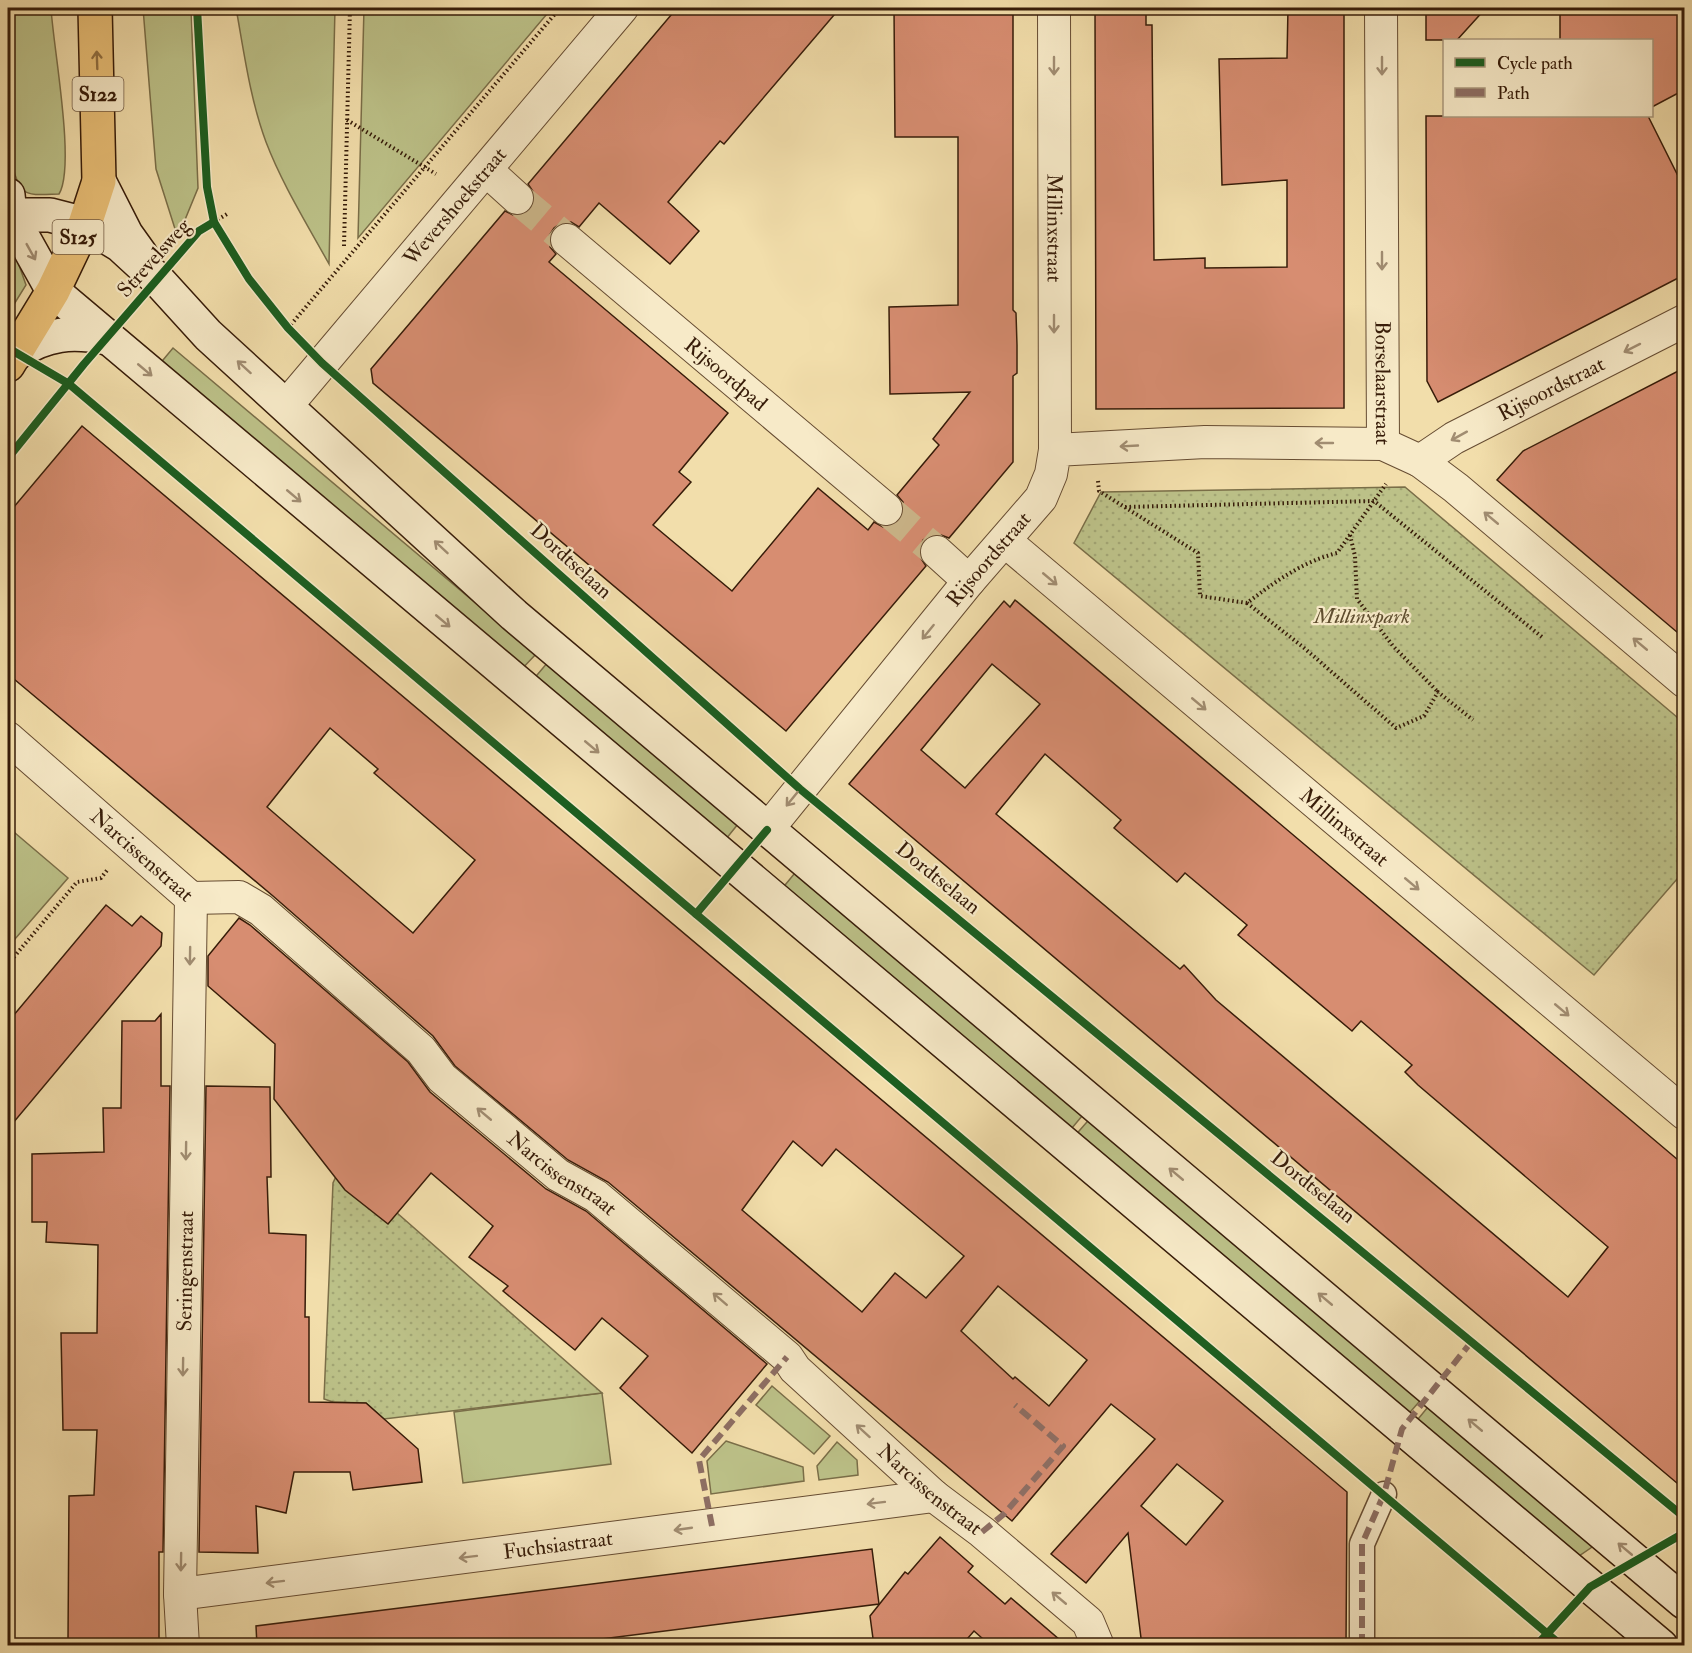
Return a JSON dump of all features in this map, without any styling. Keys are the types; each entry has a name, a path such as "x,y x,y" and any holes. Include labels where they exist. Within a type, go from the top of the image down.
{"main road":[{"name":"S122","path":"96,8 99,181 126,234 157,279 208,335 514,615 1684,1602"},
{"name":"S125","path":"12,359 53,291 85,224 99,181"},
{"path":"8,208 85,224 120,245 157,279"},
{"path":"8,208 53,291 1648,1642 1684,1609"},
{"path":"12,359 32,343 69,332 108,338"}],"street":[{"name":"Wevershoekstraat","path":"287,405 622,8"},
{"name":"Millinxstraat","path":"1054,8 1055,450"},
{"name":"Borselaarstraat","path":"1381,8 1403,453 1456,488 1684,681"},
{"path":"486,170 517,198"},
{"name":"Rijsoordpad","path":"567,240 886,509"},
{"name":"Rijsoordstraat","path":"1403,453 1454,438 1684,321"},
{"path":"1055,450 1205,442 1403,453"},
{"name":"Rijsoordstraat","path":"767,830 969,581 1041,498 1051,474 1055,450"},
{"name":"Millinxstraat","path":"1005,541 1684,1113"},
{"path":"937,552 969,581"},
{"name":"Narcissenstraat","path":"8,738 191,898 239,897 261,910 421,1050 442,1078 558,1175 596,1196 787,1357 795,1369 934,1496 982,1532 1088,1622 1098,1646"},
{"name":"Seringenstraat","path":"183,1646 180,1594 191,898"},
{"path":"1362,1646 1362,1544 1384,1494"},
{"name":"Fuchsiastraat","path":"180,1594 934,1496"}],"path":[{"path":"344,246 350,8"},
{"path":"288,328 560,8"},
{"path":"347,120 426,166 463,197"},
{"path":"220,231 214,222 227,214"},
{"path":"281,320 322,363"},
{"path":"1096,448 1099,491 1198,553 1200,596 1247,603 1303,647 1396,728 1424,716 1438,692"},
{"path":"1247,603 1288,573 1314,559 1337,553 1374,501 1403,453"},
{"path":"1124,507 1374,501 1542,637"},
{"path":"1350,535 1357,599 1392,646 1438,692 1473,720"},
{"path":"8,964 77,882 101,878 129,843"}],"green space":[{"path":"8,8 51,8 64,133 64,180 59,194 30,194 23,190 16,177 8,132"},
{"path":"143,8 191,8 198,188 182,227 176,232 156,169"},
{"path":"236,8 335,8 329,264 287,189 260,126"},
{"path":"364,8 552,8 358,238"},
{"path":"8,242 13,248 26,285 8,314"},
{"path":"173,348 536,654 519,672 158,366"},
{"name":"Millinxpark","path":"1405,487 1684,723 1684,871 1594,975 1074,543 1101,492"},
{"path":"548,662 738,824 722,844 532,681"},
{"path":"8,827 68,878 8,947"},
{"path":"799,868 1087,1110 1067,1134 781,890"},
{"path":"1093,1115 1425,1395 1405,1418 1073,1138"},
{"path":"347,1169 602,1393 384,1419 366,1403 333,1402 324,1399 333,1183 338,1172"},
{"path":"772,1386 830,1436 814,1454 756,1405"},
{"path":"602,1393 611,1464 463,1483 454,1412"},
{"path":"1432,1402 1598,1543 1573,1560 1414,1424"},
{"path":"726,1441 803,1467 804,1481 711,1494 707,1461"},
{"path":"837,1442 857,1460 858,1475 819,1480 817,1466"}],"building":[{"path":"677,8 840,8 724,144 720,141 668,202 699,231 670,264 599,203 579,227 571,222 561,223 549,236 550,247 556,254 549,262 728,413 679,472 691,482 653,525 732,591 818,488 868,530 874,522 883,527 893,526 899,521 904,512 903,502 897,495 939,445 933,439 970,392 890,394 889,307 958,305 958,137 895,137 894,8 1013,8 1013,310 1016,313 1017,373 1013,376 1013,462 949,538 932,535 923,540 920,557 926,566 786,731 373,383 371,369 505,211 513,215 522,215 531,210 534,193 528,184"},
{"path":"1095,8 1146,8 1146,25 1152,25 1154,260 1205,258 1205,268 1287,267 1287,180 1222,185 1219,59 1287,58 1288,8 1344,8 1344,408 1096,409"},
{"path":"1426,8 1486,8 1458,39 1426,40"},
{"path":"1560,8 1684,8 1684,90 1653,106 1653,39 1560,39"},
{"path":"1426,116 1648,117 1684,188 1684,275 1438,402 1427,381"},
{"path":"1684,368 1684,638 1497,480 1523,451"},
{"path":"82,426 1347,1492 1346,1646 1142,1646 1128,1533 1086,1583 1051,1554 1155,1439 1111,1404 1012,1521 608,1182 568,1160 455,1066 433,1036 273,896 8,674 8,514","holes":["330,728 378,769 374,773 475,860 413,933 267,807","793,1141 822,1166 836,1149 964,1256 926,1298 895,1273 862,1312 742,1210","998,1286 1087,1360 1049,1406 1015,1377 1013,1379 961,1331","1177,1464 1223,1501 1186,1545 1141,1506"]},
{"path":"1015,600 1684,1165 1684,1489 849,784 1004,601 1010,607","holes":["992,664 1040,704 965,788 921,750","1045,754 1121,820 1114,828 1177,882 1185,873 1247,925 1238,935 1352,1031 1361,1021 1412,1065 1405,1072 1418,1085 1608,1247 1568,1297 1216,1000 1184,965 1180,969 996,814"]},
{"path":"106,905 132,926 141,916 162,933 161,946 8,1129 8,1022"},
{"path":"239,918 250,925 408,1062 430,1092 546,1189 586,1211 767,1364 692,1453 620,1388 648,1356 602,1318 575,1350 503,1291 508,1286 469,1257 493,1226 431,1173 388,1224 345,1190 274,1099 275,1044 208,986 208,956"},
{"path":"161,1014 161,1086 170,1086 163,1552 159,1552 159,1646 109,1646 109,1640 68,1640 69,1496 94,1495 97,1430 63,1430 61,1333 97,1333 98,1245 46,1242 47,1222 32,1222 32,1154 104,1152 103,1108 121,1108 122,1021 155,1021"},
{"path":"206,1086 270,1087 271,1177 267,1177 269,1233 306,1235 305,1317 309,1317 309,1402 366,1403 418,1449 422,1482 353,1490 350,1472 294,1472 286,1513 256,1506 258,1553 199,1552"},
{"path":"940,1537 973,1566 968,1572 1005,1604 1011,1598 1067,1646 991,1646 974,1631 961,1646 874,1646 870,1616 905,1572 908,1574"},
{"path":"872,1549 879,1604 546,1646 257,1646 256,1626"}],"tunnel":[{"path":"517,198 567,240"},
{"path":"886,509 937,552"}],"marked path":[{"path":"1362,1646 1362,1544 1384,1494 1402,1429 1472,1341"},
{"path":"712,1526 699,1460 787,1357"},
{"path":"982,1532 1004,1514 1063,1446 1015,1405"}],"cycle path":[{"name":"Dordtselaan","path":"197,8 207,187 214,222 249,279 288,328 322,363 800,789 1684,1517"},
{"name":"Strevelsweg","path":"8,458 84,364 199,231 214,222"},
{"path":"8,348 69,384 1562,1646"},
{"path":"696,914 767,830"},
{"path":"1536,1646 1590,1587 1684,1533"}]}
